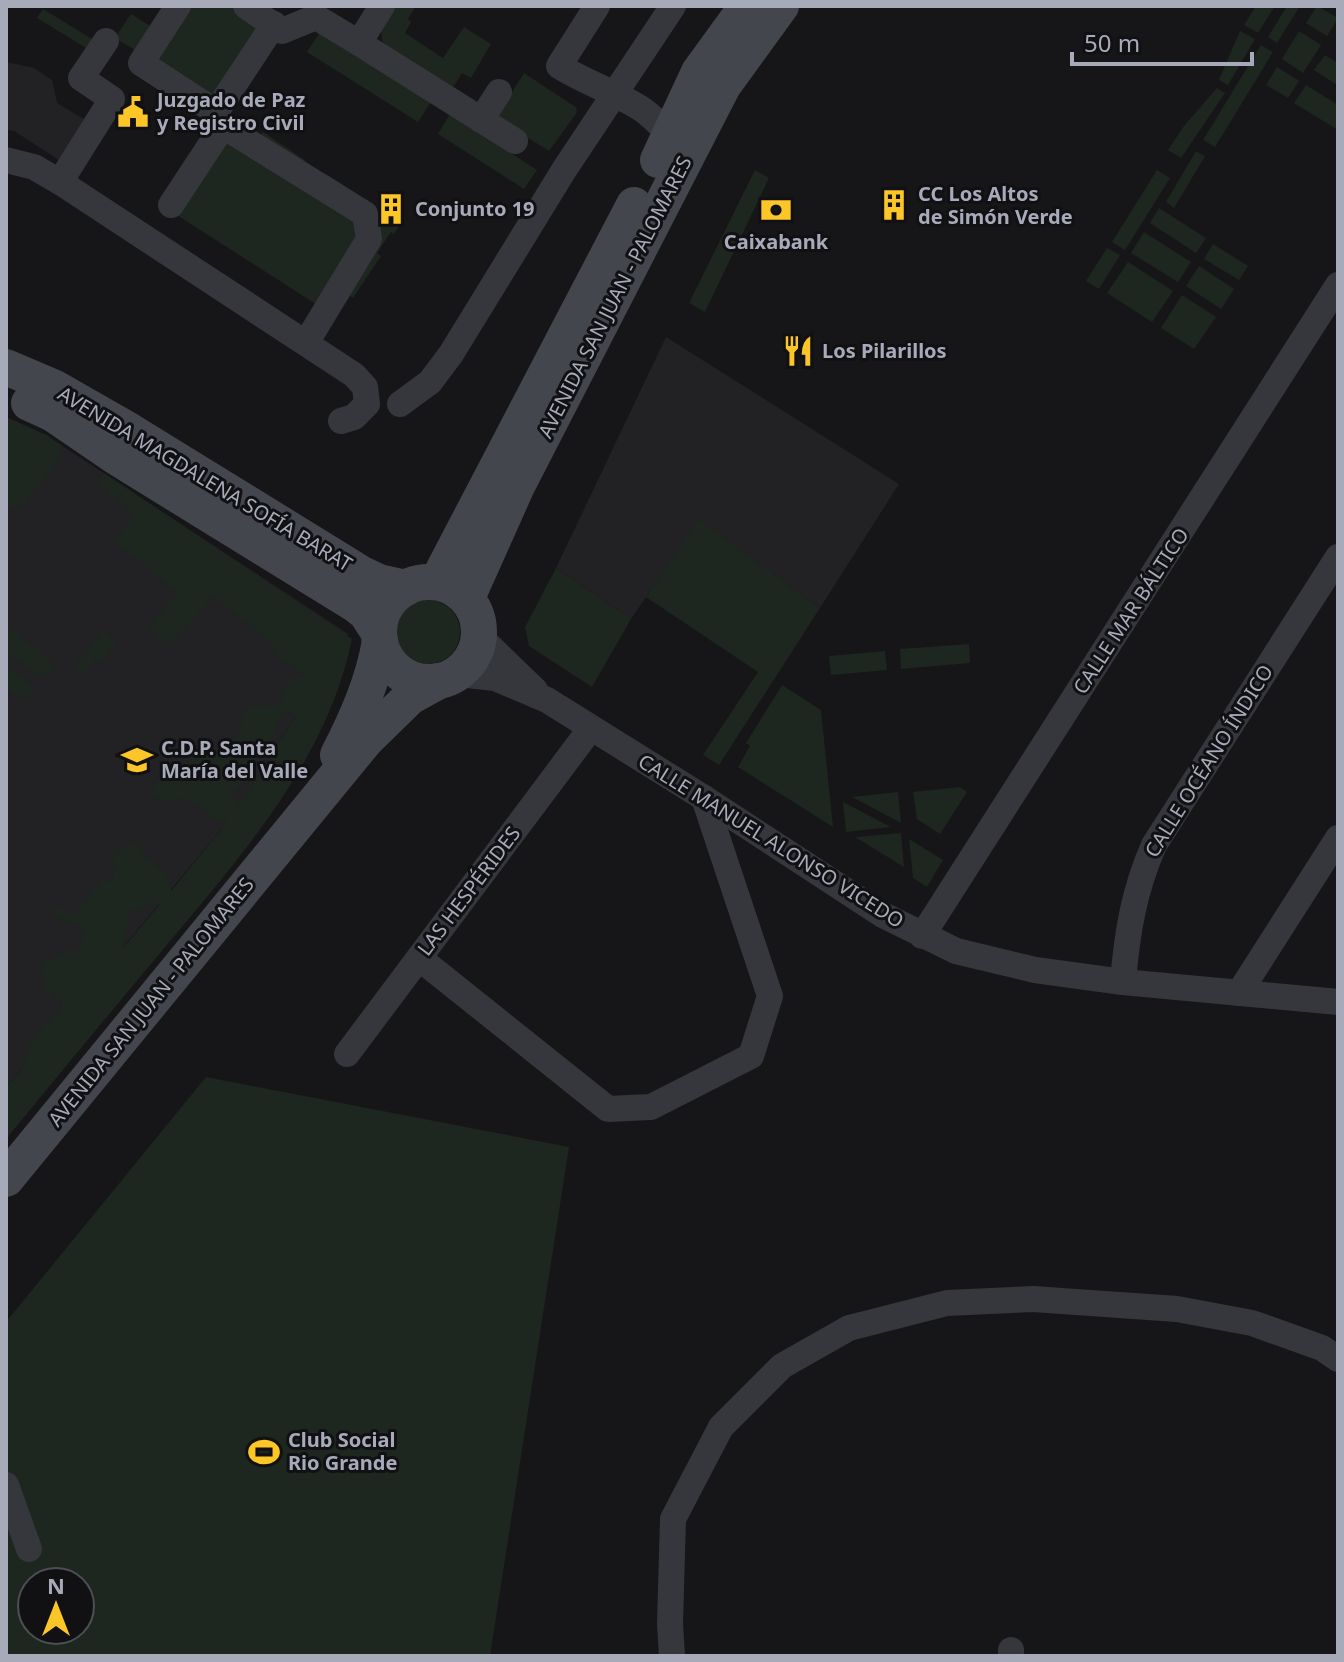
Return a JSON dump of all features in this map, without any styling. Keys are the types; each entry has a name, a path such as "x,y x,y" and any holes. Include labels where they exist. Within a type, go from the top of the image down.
{"street":[{"path":"178,6 141,63 219,119 365,214 369,239 306,343"},
{"path":"246,6 282,31 316,17 515,141"},
{"path":"359,43 382,6"},
{"path":"597,6 559,66 583,82 614,94 645,112 671,136"},
{"path":"400,404 430,382 451,354 555,165 614,94 673,6"},
{"name":"AVENIDA SAN JUAN - PALOMARES","path":"437,590 671,136 699,72 747,6"},
{"name":"AVENIDA SAN JUAN - PALOMARES","path":"437,590 517,486 723,86 781,6"},
{"path":"171,205 274,24"},
{"path":"60,182 112,99 81,78 106,41"},
{"path":"481,120 499,92"},
{"path":"6,160 34,167 60,182 354,375 365,387 367,398 364,408 354,417 341,421"},
{"name":"CALLE MAR BÁLTICO","path":"922,936 1338,285"},
{"name":"AVENIDA MAGDALENA SOFÍA BARAT","path":"6,367 53,387 130,431 362,574 379,582 437,590"},
{"name":"AVENIDA MAGDALENA SOFÍA BARAT","path":"6,393 53,414 116,457 356,605 366,613 379,637"},
{"name":"CALLE OCÉANO ÍNDICO","path":"1123,982 1133,903 1154,845 1338,557"},
{"path":"437,590 478,619 480,637 473,656 449,677 410,697 387,719 296,825 350,731 374,672 381,617 386,605 397,593 437,590"},
{"path":"379,637 389,662 400,673 414,680 449,677"},
{"name":"CALLE MANUEL ALONSO VICEDO","path":"480,637 547,700"},
{"name":"CALLE MANUEL ALONSO VICEDO","path":"449,677 495,678 547,700 883,915 956,951 1035,970 1123,982 1338,1002"},
{"name":"LAS HESPÉRIDES","path":"347,1054 591,728"},
{"path":"419,958 608,1109 651,1107 751,1056 770,996 704,798"},
{"name":"AVENIDA SAN JUAN - PALOMARES","path":"6,1179 296,825"},
{"path":"1239,993 1338,838"},
{"path":"672,1656 673,1519 721,1427 782,1366 849,1328 947,1303 1033,1299 1177,1309 1252,1323 1322,1348 1338,1359"},
{"path":"6,1485 29,1549"}],"shaded area":[{"path":"178,6 264,6 230,111 141,63"},
{"path":"396,6 416,6 408,19 411,22 405,33 443,58 464,27 491,44 471,78 462,73 452,89 383,46 381,30"},
{"path":"1256,6 1275,6 1258,33 1244,25"},
{"path":"1287,6 1300,6 1277,43 1268,37"},
{"path":"1317,6 1338,18 1327,36 1306,23"},
{"path":"43,9 97,42 91,51 37,18"},
{"path":"131,14 155,29 140,53 115,38"},
{"path":"1240,31 1255,39 1228,85 1219,80"},
{"path":"1299,31 1321,45 1303,73 1282,59"},
{"path":"320,32 431,102 418,122 307,52"},
{"path":"1261,45 1273,52 1215,147 1203,140"},
{"path":"1325,55 1338,63 1337,85 1314,70"},
{"path":"6,62 34,68 52,80 57,103 95,126 70,167 14,131 6,130"},
{"path":"1277,67 1299,81 1288,98 1266,85"},
{"path":"524,73 577,108 576,114 549,151 496,118"},
{"path":"1306,85 1338,105 1338,130 1294,103"},
{"path":"1217,88 1225,93 1181,158 1168,150 1184,126"},
{"path":"450,114 537,170 524,189 438,134"},
{"path":"238,122 260,136 263,132 305,160 302,164 324,178 326,174 357,194 376,213 388,219 390,216 401,223 377,253 381,256 353,298 350,296 336,317 158,203 205,130"},
{"path":"1196,151 1205,156 1174,208 1166,202"},
{"path":"755,170 769,178 705,312 689,303"},
{"path":"1157,170 1170,178 1125,250 1112,242"},
{"path":"1159,208 1206,238 1196,253 1150,223"},
{"path":"1144,232 1191,262 1178,282 1131,253"},
{"path":"1213,244 1248,266 1239,280 1204,259"},
{"path":"1107,248 1120,255 1099,289 1086,281"},
{"path":"1128,262 1173,291 1152,322 1107,293"},
{"path":"1199,266 1234,289 1221,309 1186,286"},
{"path":"1182,295 1216,317 1194,349 1161,328"},
{"path":"666,337 899,484 820,608 699,520 631,619 556,568"},
{"name":"C.D.P. Santa María del Valle","path":"6,417 46,435 348,634 233,815 6,1088"},
{"path":"6,417 61,445 61,456 20,507 6,508"},
{"path":"104,473 352,639 340,684 323,727 276,806 220,881 6,1139 6,1088 22,1069 30,1042 41,1027 60,1011 62,1003 46,991 40,968 44,961 78,951 81,941 80,924 51,914 58,906 72,916 101,882 112,880 115,870 112,853 139,841 143,857 167,875 171,891 227,822 212,820 207,812 186,798 162,800 149,793 171,767 211,756 226,747 240,733 242,714 247,706 277,706 286,684 304,675 272,653 274,646 214,596 170,646 147,629 177,593 114,541 134,514 97,483","holes":["289,712 296,716 239,805 234,800 233,792 248,778 260,746 270,743 282,715","152,902 159,905 123,948 128,913 132,909 141,910"]},
{"path":"699,519 820,608 719,765 703,755 758,672 646,597"},
{"path":"556,568 631,619 592,687 529,646 525,627"},
{"path":"428,600 440,602 451,609 458,620 458,644 451,655 440,662 428,664 416,662 405,655 398,644 396,632 398,620 405,609 416,602"},
{"path":"6,625 56,666 50,673 37,676 6,651"},
{"path":"103,631 117,643 100,662 96,659 84,674 74,666"},
{"path":"969,644 970,663 901,669 900,649"},
{"path":"885,651 887,670 831,675 829,656"},
{"path":"6,664 35,688 23,702 6,688"},
{"path":"782,685 821,710 833,827 738,767 750,746 746,743"},
{"path":"960,787 967,792 940,834 917,819 913,792"},
{"path":"898,792 901,823 852,797"},
{"path":"843,802 891,827 846,832"},
{"path":"901,833 904,867 855,837"},
{"path":"909,839 943,860 927,887 913,878"},
{"name":"Club Social Rio Grande","path":"206,1077 569,1147 490,1656 6,1656 6,1322"}],"place":[{"name":"Juzgado de Paz y Registro Civil","path":"133,112"},
{"name":"CC Los Altos de Simón Verde","path":"894,205"},
{"name":"Conjunto 19","path":"391,209"},
{"name":"Caixabank","path":"776,210"},
{"name":"Los Pilarillos","path":"798,351"},
{"name":"C.D.P. Santa María del Valle","path":"137,760"},
{"name":"Club Social Rio Grande","path":"264,1452"}]}
